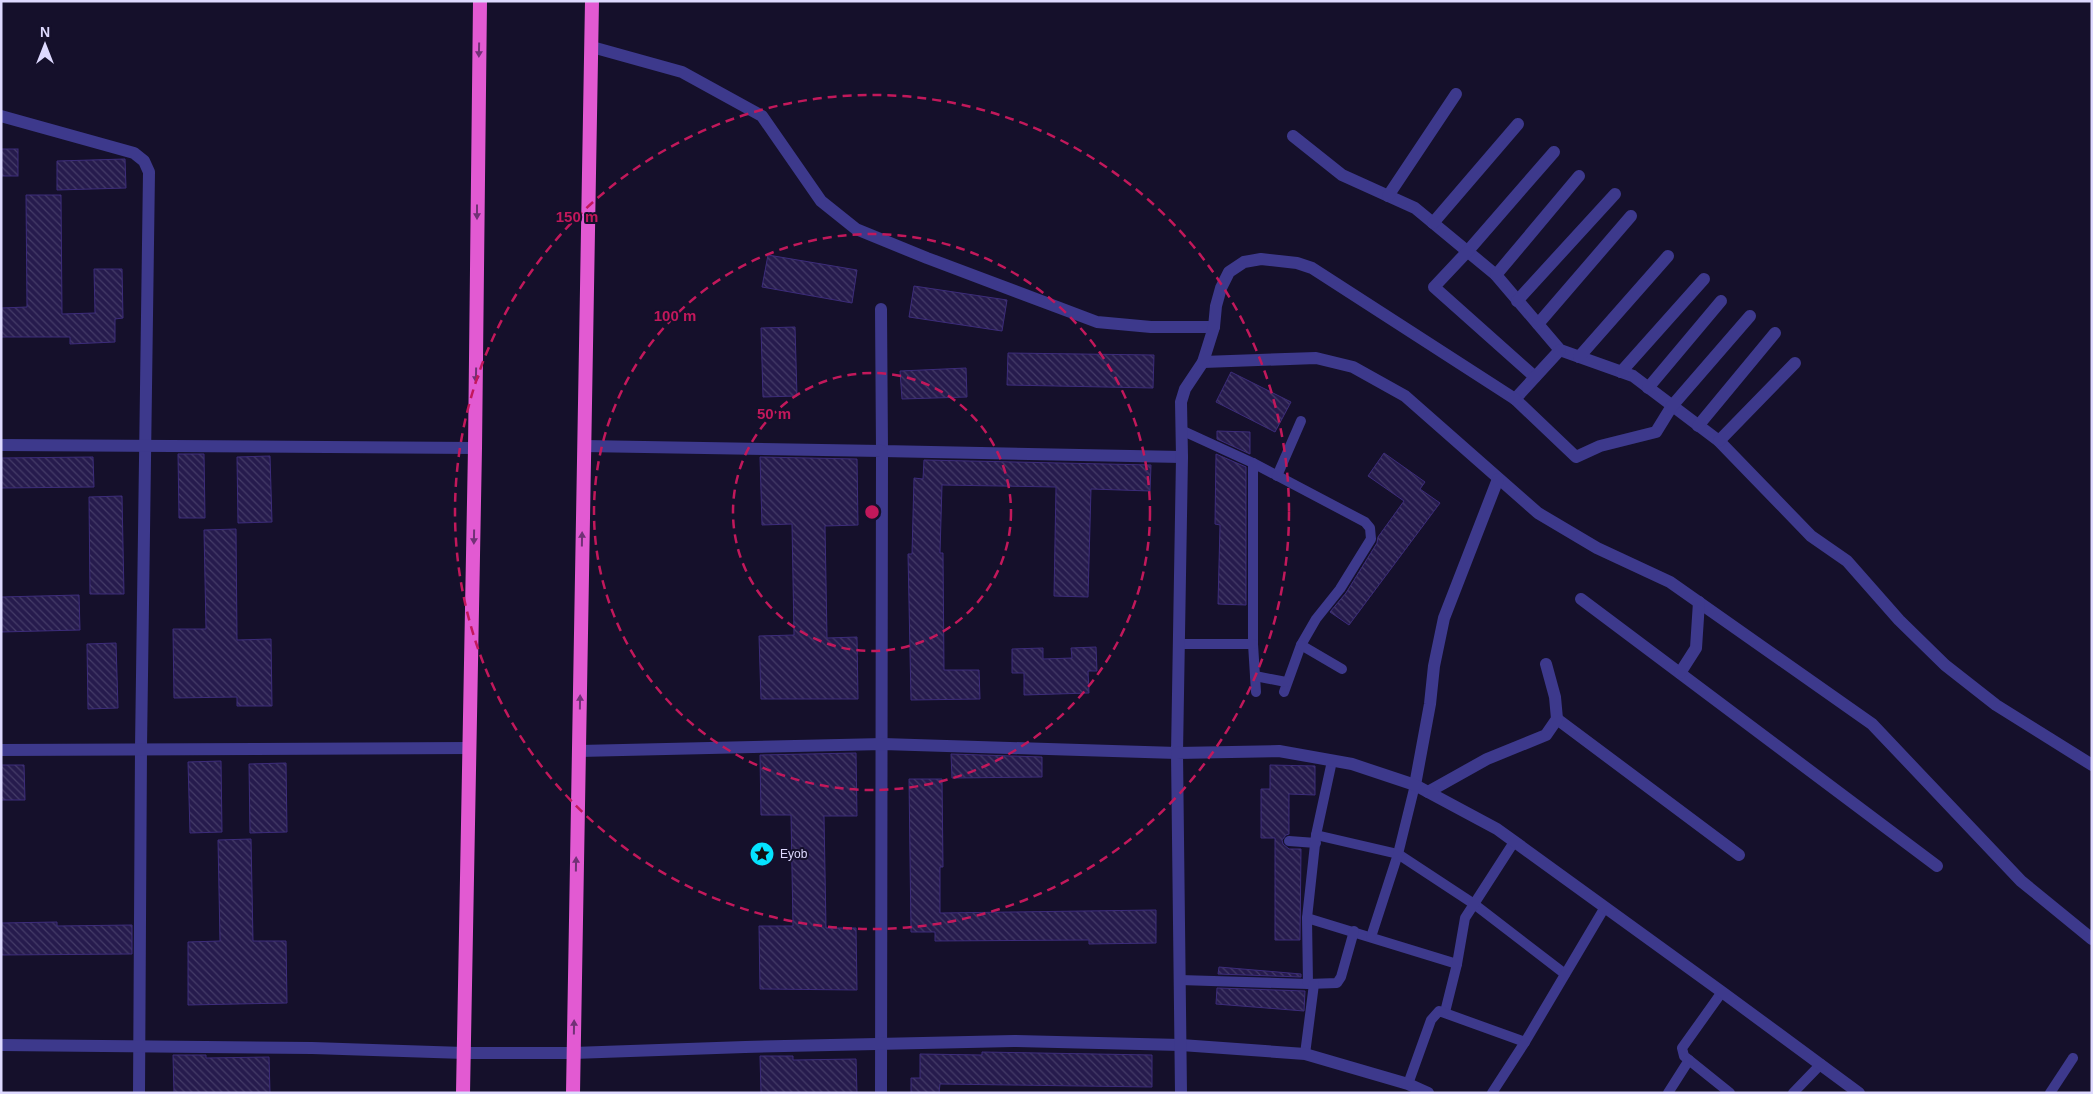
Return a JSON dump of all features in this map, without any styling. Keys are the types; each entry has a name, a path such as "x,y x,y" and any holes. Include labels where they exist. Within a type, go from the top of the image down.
{"highway":[{"path":"463,1093 476,448 480,1"},
{"path":"573,1093 592,1"}],"street":[{"path":"592,47 682,72 762,116 821,201 856,229 1097,322 1150,327 1214,327"},
{"path":"1388,196 1456,94"},
{"path":"1,116 134,153 144,161 149,172 139,1093"},
{"path":"1433,223 1518,124"},
{"path":"1293,136 1342,175 1415,208 1496,275 1560,350 1633,376 1719,442 1811,536 1847,561 1899,620 1945,665 1996,705 2092,765"},
{"path":"1535,377 1434,287 1554,152"},
{"path":"1496,275 1578,176"},
{"path":"1518,301 1615,194"},
{"path":"1538,324 1631,216"},
{"path":"1578,357 1668,256"},
{"path":"1181,1093 1177,753 1182,457 1181,402 1185,389 1203,362 1214,327 1216,306 1221,288 1229,272 1244,262 1261,259 1297,263 1312,268 1515,399 1576,458 1600,446 1656,432 1672,406 1750,316"},
{"path":"1621,372 1704,279"},
{"path":"1648,388 1721,300"},
{"path":"881,309 883,744 881,1093"},
{"path":"1698,426 1776,333"},
{"path":"1515,399 1560,350"},
{"path":"1203,362 1316,358 1353,366 1405,396 1538,513 1597,548 1670,582 1872,724 2021,881 2092,939"},
{"path":"1719,442 1795,363"},
{"path":"1,445 476,448"},
{"path":"584,446 1182,457"},
{"path":"1415,785 1430,704 1434,666 1444,618 1498,479"},
{"path":"1581,599 1937,866"},
{"path":"1680,673 1696,648 1700,602"},
{"path":"1428,792 1487,759 1546,734 1557,720 1555,697 1546,664"},
{"path":"1557,720 1738,855"},
{"path":"579,751 883,744 1177,753 1279,751 1352,764 1415,785 1497,829 1859,1093"},
{"path":"1,750 470,748"},
{"path":"1,1045 312,1048 464,1053 574,1053 1014,1041 1181,1045 1305,1054 1408,1084 1428,1093"}],"lane":[{"path":"1277,476 1301,421"},
{"path":"1181,430 1253,463 1365,522 1370,528 1371,538 1340,589 1316,619 1301,646 1285,687 1255,676"},
{"path":"1253,463 1253,644 1256,692"},
{"path":"1179,644 1253,644"},
{"path":"1301,646 1342,669"},
{"path":"1305,1054 1311,984 1308,918 1316,839 1332,761"},
{"path":"1371,937 1398,854 1415,785"},
{"path":"1289,841 1316,839 1398,854 1474,904 1565,974"},
{"path":"1446,1012 1465,918 1514,842"},
{"path":"1492,1093 1525,1042 1605,907"},
{"path":"1308,918 1457,964"},
{"path":"1180,980 1337,983 1341,977 1354,931"},
{"path":"1722,992 1682,1048 1684,1056 1730,1093"},
{"path":"1408,1084 1431,1020 1439,1011 1525,1042"},
{"path":"2050,1093 2072,1058"},
{"path":"1668,1093 1689,1060"},
{"path":"1793,1093 1821,1064"}],"building":[{"path":"1,149 18,149 18,176 1,176"},
{"path":"125,159 126,188 57,190 57,161"},
{"path":"26,195 61,195 62,314 95,313 94,269 122,269 123,318 115,319 115,342 70,344 70,337 1,337 1,308 27,307"},
{"path":"768,255 857,270 852,303 762,287"},
{"path":"914,286 1007,300 1002,331 909,317"},
{"path":"795,327 797,396 763,397 761,328"},
{"path":"1008,353 1154,355 1153,388 1007,385"},
{"path":"966,368 967,397 902,399 900,371"},
{"path":"1231,372 1291,402 1275,432 1216,402"},
{"path":"1217,431 1250,432 1250,454 1217,439"},
{"path":"1384,453 1425,482 1420,489 1440,503 1349,625 1330,612 1346,593 1377,543 1378,537 1404,501 1368,476"},
{"path":"178,454 204,454 205,518 179,518"},
{"path":"1216,454 1246,467 1246,605 1218,604 1220,525 1215,524"},
{"path":"270,456 272,522 238,523 237,457"},
{"path":"93,457 94,487 1,488 1,458"},
{"path":"760,457 857,459 858,525 825,526 827,638 857,637 858,699 761,699 759,636 794,635 792,524 762,525"},
{"path":"924,460 1151,465 1150,491 1091,489 1088,597 1054,596 1056,487 942,485 940,553 943,553 944,670 979,670 980,699 911,700 908,554 912,554 914,478 923,479"},
{"path":"122,496 124,594 90,594 89,497"},
{"path":"236,529 237,640 271,639 272,706 237,706 237,697 174,698 173,629 206,629 204,530"},
{"path":"79,595 80,630 1,632 1,597"},
{"path":"116,643 118,708 88,709 87,644"},
{"path":"1096,647 1097,671 1088,671 1089,693 1024,695 1024,673 1012,673 1012,649 1043,648 1043,659 1072,658 1071,648"},
{"path":"856,753 857,816 824,816 826,928 856,928 857,990 760,989 759,926 793,926 791,815 761,815 760,755"},
{"path":"951,754 1042,757 1042,777 952,778"},
{"path":"221,761 222,832 190,833 188,762"},
{"path":"286,763 287,832 250,833 249,764"},
{"path":"1,765 24,765 25,800 1,800"},
{"path":"1270,765 1315,766 1315,795 1289,794 1289,834 1282,840 1283,844 1289,849 1301,849 1300,940 1275,940 1275,838 1261,838 1261,789 1270,789"},
{"path":"909,779 942,779 943,867 940,867 940,913 1156,910 1156,943 1089,944 1089,940 935,941 935,932 911,932"},
{"path":"251,839 253,941 286,941 287,1003 188,1005 188,942 220,941 218,840"},
{"path":"57,922 57,926 132,925 132,954 1,955 1,923"},
{"path":"1219,967 1301,974 1301,977 1218,974"},
{"path":"1217,988 1305,991 1304,1011 1216,1004"},
{"path":"982,1052 1152,1055 1152,1087 940,1084 939,1093 911,1093 911,1078 920,1078 920,1054 982,1055"},
{"path":"173,1055 206,1055 206,1058 269,1057 270,1093 174,1093"},
{"path":"760,1056 793,1056 793,1060 856,1059 857,1093 761,1093"}],"place":[{"name":"Eyob","path":"762,854"}]}
